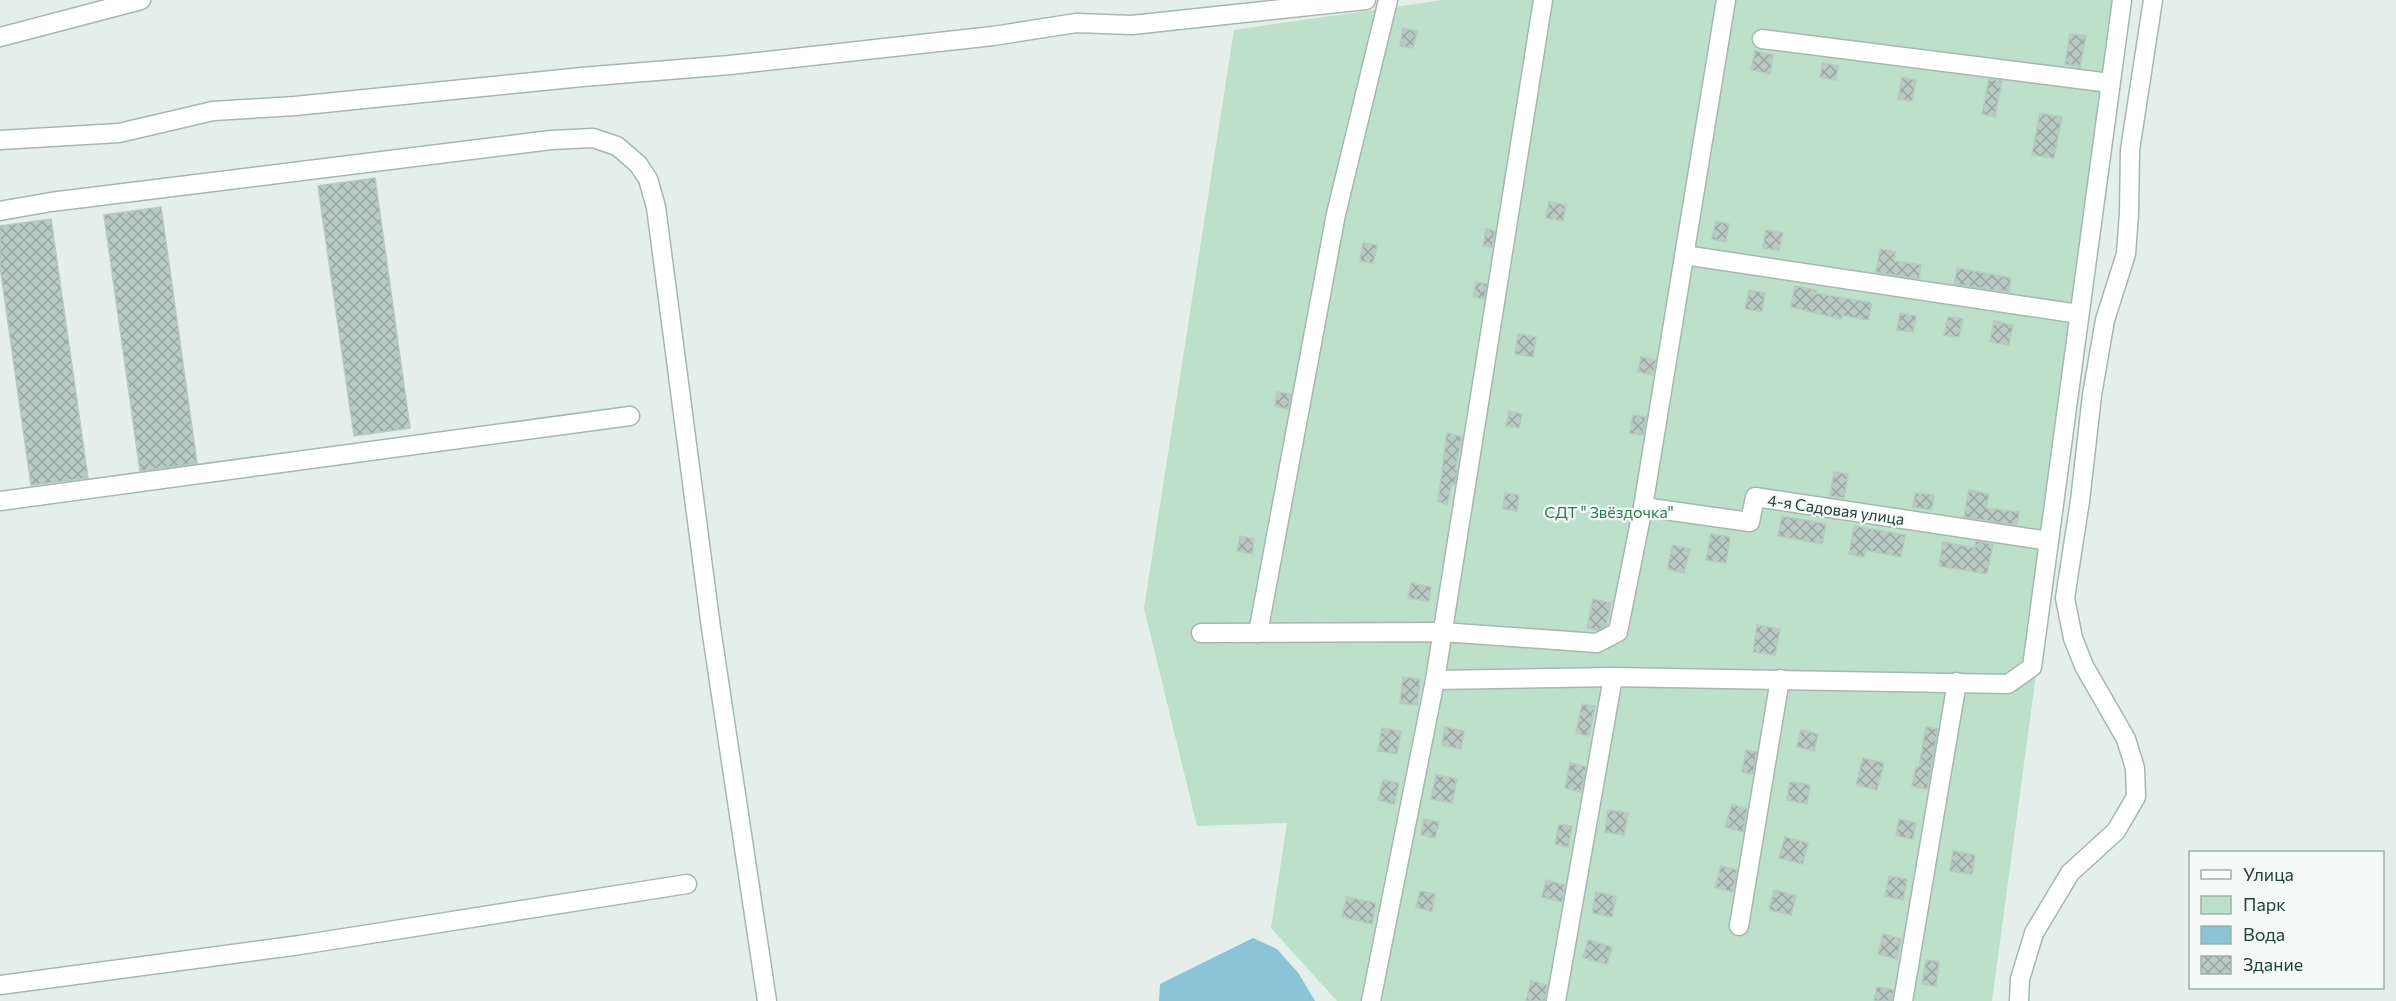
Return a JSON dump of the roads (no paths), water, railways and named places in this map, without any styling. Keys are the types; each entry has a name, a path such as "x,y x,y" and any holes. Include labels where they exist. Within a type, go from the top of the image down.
{"street":[{"path":"0,37 141,0"},
{"path":"0,140 119,133 213,111 295,106 582,76 730,65 993,36 1076,23 1132,25 1366,0"},
{"path":"1258,633 1336,214 1388,0"},
{"path":"1371,1001 1435,680 1543,0"},
{"path":"1201,633 1442,632 1598,643 1618,632 1643,507 1726,0"},
{"path":"1435,680 1613,676 2008,684 2032,667 2122,0"},
{"path":"2019,1001 2020,979 2034,933 2070,873 2116,831 2136,797 2135,768 2126,739 2084,666 2073,638 2065,598 2080,501 2092,394 2103,331 2126,254 2130,150 2153,0"},
{"path":"1762,39 2110,83"},
{"path":"0,211 51,202 551,140 593,138 617,146 638,164 648,179 656,207 711,628 767,1001"},
{"path":"1684,255 2079,314"},
{"path":"0,501 630,416"},
{"name":"4-я Садовая улица","path":"1643,507 1750,522 1755,497 2049,541"},
{"path":"1556,1001 1613,676"},
{"path":"1739,926 1780,680"},
{"path":"1903,1001 1957,682"},
{"path":"0,985 300,945 687,884"}],"water":[{"path":"1253,938 1277,949 1299,974 1315,1001 1159,1001 1160,984"}],"park label":[{"name":"СДТ \" Звёздочка\"","path":"1609,511"}]}
